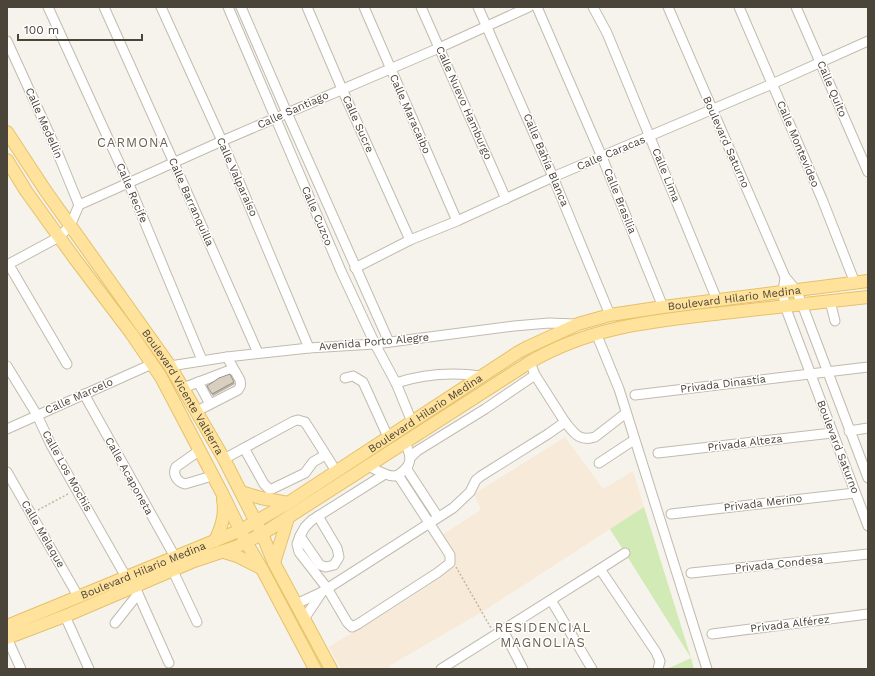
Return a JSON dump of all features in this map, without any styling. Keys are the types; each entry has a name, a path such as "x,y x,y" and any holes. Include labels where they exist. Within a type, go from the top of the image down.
{"main road":[{"name":"Boulevard Vicente Valtierra","path":"7,132 44,190 170,366 224,459 262,534 274,563 332,669"},
{"name":"Boulevard Vicente Valtierra","path":"7,160 26,191 161,377 200,450 246,542 315,669"},
{"name":"Boulevard Hilario Medina","path":"7,626 241,530 288,503 481,376 528,347 578,324 610,315 663,307 868,282"},
{"name":"Boulevard Hilario Medina","path":"7,638 64,616 137,591 194,561 224,552 262,534 367,466 456,411 530,362 564,344 596,333 648,322 868,297"},
{"path":"241,492 261,498 288,503"},
{"path":"215,541 223,519 224,504 222,493"},
{"path":"274,563 288,518"},
{"path":"224,552 237,556 262,569"}],"street":[{"name":"Calle Recife","path":"48,7 128,182 202,360"},
{"name":"Calle Barranquilla","path":"104,7 258,353"},
{"name":"Calle Valparaíso","path":"161,7 222,142 309,348"},
{"name":"Calle Cuzco","path":"228,7 341,271 375,344 396,383 412,422"},
{"name":"Calle Cuzco","path":"241,7 389,342"},
{"name":"Calle Sucre","path":"307,7 410,240"},
{"name":"Calle Maracaibo","path":"364,7 457,222"},
{"name":"Calle Nuevo Hamburgo","path":"421,7 506,199"},
{"name":"Calle Bahía Blanca","path":"478,7 553,177 610,315"},
{"name":"Calle Santiago","path":"79,205 128,182 439,48 486,25 529,7"},
{"name":"Calle Brasilia","path":"538,7 602,157 663,307"},
{"name":"Calle Lima","path":"593,7 607,34 717,300"},
{"name":"Boulevard Saturno","path":"668,7 785,277 796,290 802,304 868,478"},
{"name":"Calle Montevideo","path":"739,7 822,199 855,283"},
{"name":"Calle Quito","path":"796,7 868,172"},
{"name":"Calle Medellín","path":"7,41 54,144 79,205"},
{"name":"Calle Caracas","path":"355,268 410,240 457,222 553,177 712,110 868,41"},
{"path":"67,364 8,265 59,237 70,226 79,205"},
{"name":"Boulevard Saturno","path":"785,277 783,292 785,306 868,526"},
{"path":"830,301 835,320"},
{"name":"Avenida Porto Alegre","path":"170,366 202,360 258,353 375,344 549,322 578,324"},
{"path":"596,333 619,389 707,669"},
{"path":"197,411 238,390 240,387 241,384 227,357"},
{"path":"530,362 535,375 565,422 579,437 590,439 595,437 626,413"},
{"name":"Calle Marcelo","path":"7,429 152,364"},
{"name":"Calle Los Mochis","path":"7,366 37,415 51,445 126,577"},
{"name":"Privada Dinastía","path":"635,395 868,367"},
{"path":"183,388 233,369"},
{"path":"396,383 422,376 442,374 460,373 481,376"},
{"path":"411,457 417,451 485,409 535,375"},
{"path":"345,378 353,376 363,382 388,437"},
{"path":"198,382 210,404"},
{"name":"Calle Acaponeta","path":"84,394 175,557"},
{"path":"224,459 298,420 305,422 336,471"},
{"path":"296,604 324,590 430,523 463,500 470,492 476,480 481,476 565,422"},
{"path":"850,431 868,428"},
{"name":"Privada Alteza","path":"658,453 832,433"},
{"path":"599,463 634,440"},
{"path":"367,466 385,474 394,476 398,475 410,464 411,457 406,442"},
{"path":"244,448 264,484 272,490 305,473 313,462 326,455"},
{"path":"200,450 176,467 174,470 175,475 181,483 185,484 212,476"},
{"path":"406,468 438,517"},
{"name":"Calle Melaque","path":"7,472 78,596"},
{"path":"385,474 312,520 305,527 297,544 299,552 324,590 347,622 352,626 358,624 437,574 450,563 451,559 430,523 398,475"},
{"name":"Privada Merino","path":"671,514 855,493"},
{"path":"300,536 320,565 326,567 334,564 339,557 337,548 318,516"},
{"path":"441,669 625,554"},
{"name":"Privada Condesa","path":"690,573 868,554"},
{"path":"600,569 656,652 660,661 658,669"},
{"path":"173,571 197,622"},
{"path":"304,619 324,590"},
{"path":"115,623 137,591"},
{"path":"137,591 169,663"},
{"path":"551,600 592,669"},
{"name":"Privada Alférez","path":"712,634 868,614"},
{"path":"64,616 89,669"},
{"path":"499,633 523,669"},
{"path":"7,638 21,669"}],"path":[{"path":"32,514 77,489"},
{"path":"451,559 499,633"}],"shaded area":[{"path":"565,437 603,489 633,471 644,507 482,612 389,666 391,669 341,669 329,647 410,598 455,567 442,535 481,510 474,494"}],"green space":[{"path":"644,507 691,658 610,529"},
{"path":"691,658 694,669 667,669"}],"building":[{"path":"230,374 234,382 212,394 207,386 219,378"}],"district":[{"name":"CARMONA","path":"133,142"},
{"name":"RESIDENCIAL MAGNOLIAS","path":"543,634"}]}
